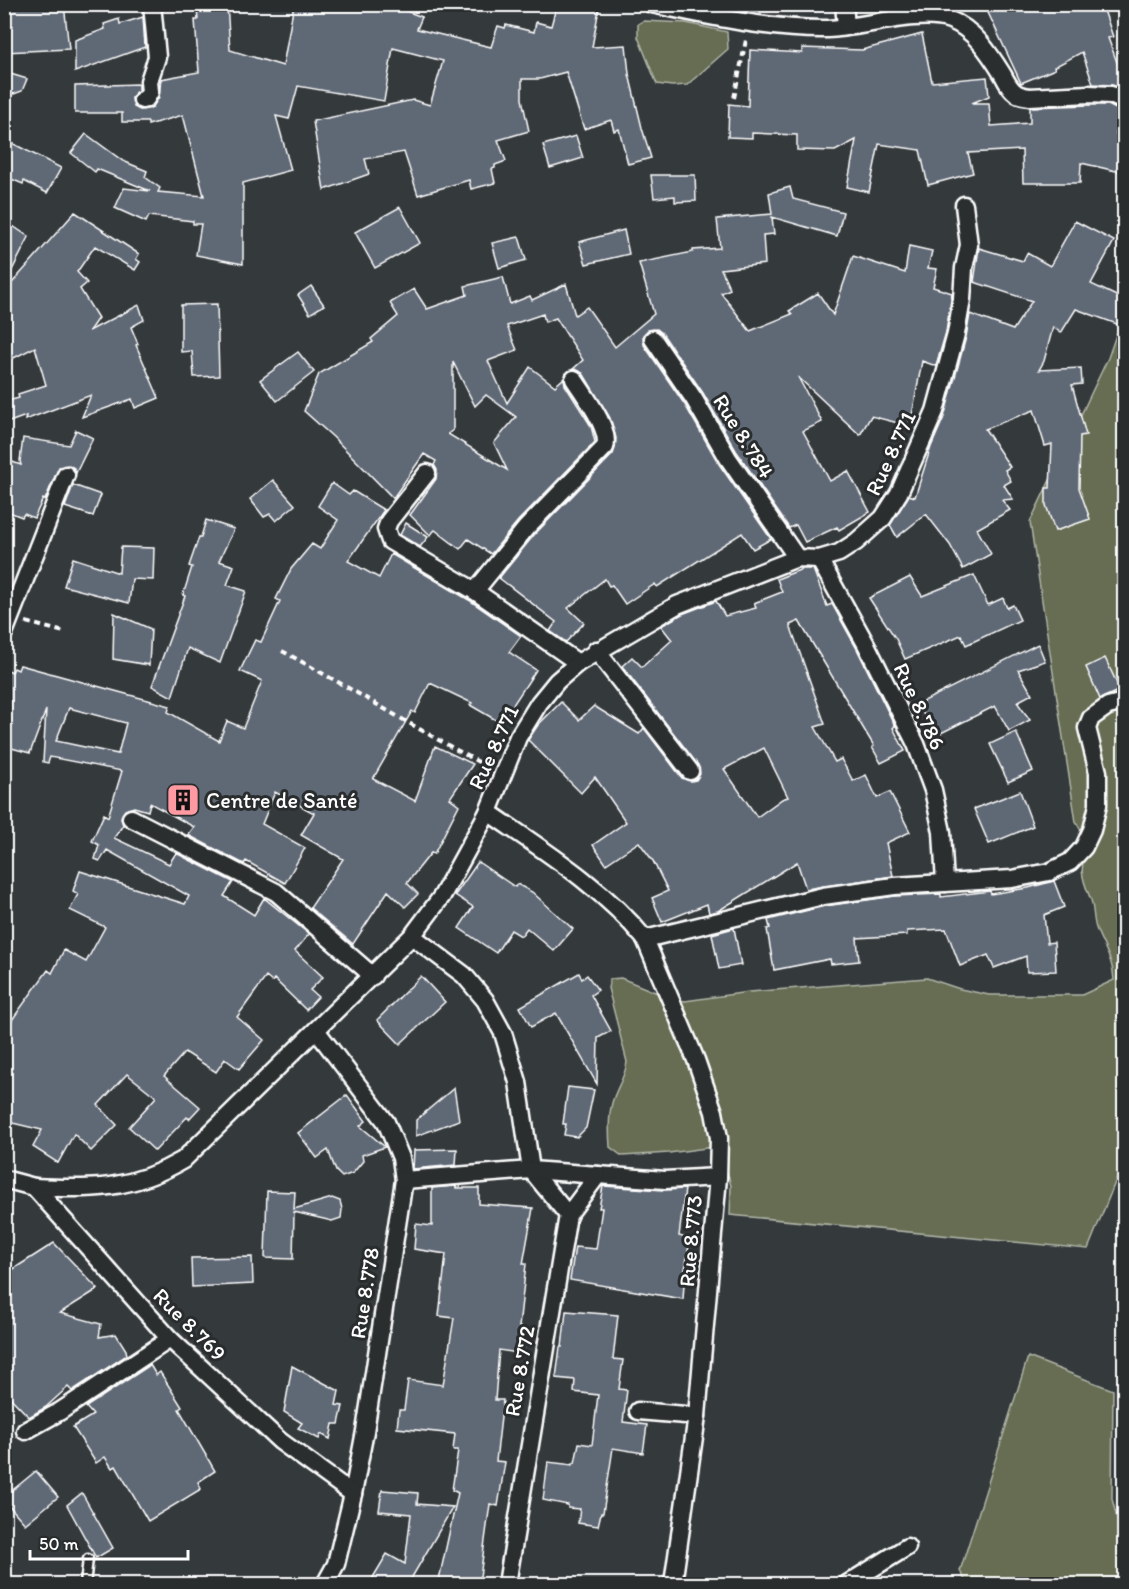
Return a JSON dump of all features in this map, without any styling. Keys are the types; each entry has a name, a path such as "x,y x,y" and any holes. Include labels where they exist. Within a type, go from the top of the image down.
{"street":[{"path":"142,100 146,99 150,92 149,81 157,57 152,4"},
{"path":"652,4 698,14 810,29 831,29 931,16 950,20 969,31 989,53 1013,92 1029,97 1111,94 1125,101"},
{"path":"844,4 846,26"},
{"name":"Rue 8.771","path":"34,1187 106,1188 161,1173 183,1160 412,936 442,896 488,812 518,737 539,703 557,681 578,663 596,650 677,605 797,558 819,559 839,553 883,518 898,493 935,411 956,334 969,245 964,205"},
{"name":"Rue 8.784","path":"653,339 694,399 728,458 797,558"},
{"path":"475,591 526,528 605,447 607,440 605,430 574,379"},
{"path":"427,473 389,521 386,529 390,541 398,548 446,572 578,663"},
{"path":"8,625 66,475"},
{"name":"Rue 8.786","path":"819,559 866,644 916,744 933,790 942,832 945,883"},
{"path":"596,650 690,771"},
{"path":"645,939 823,896 894,886 1012,879 1049,872 1070,861 1084,847 1092,830 1098,805 1098,772 1087,728 1091,718 1108,706 1125,702"},
{"path":"488,812 565,866 612,903 645,939 696,1060 714,1112 719,1138 718,1177"},
{"path":"131,818 276,892 373,976"},
{"path":"412,936 464,975 484,1000 503,1033 518,1082 531,1170 568,1215"},
{"name":"Rue 8.778","path":"316,1030 386,1122 401,1158 404,1180 353,1494 336,1564 325,1584"},
{"name":"Rue 8.773","path":"404,1180 531,1170 665,1180 718,1177 697,1416 674,1584"},
{"name":"Rue 8.772","path":"507,1584 568,1215 598,1175"},
{"path":"4,1179 34,1187"},
{"name":"Rue 8.769","path":"34,1187 170,1339 280,1441 353,1494"},
{"path":"25,1431 59,1412 170,1339"},
{"path":"638,1411 697,1416"},
{"path":"847,1584 907,1547"}],"lane":[{"path":"85,1584 88,1559"}],"path":[{"path":"734,98 750,22"},
{"path":"8,625 64,632"},
{"path":"282,651 339,682 419,731 502,775"}],"green space":[{"path":"643,21 686,23 727,32 728,49 687,85 657,84 638,37 638,24"},
{"path":"1124,312 1124,1160 1088,1249 730,1215 731,1186 721,1146 622,1156 610,1147 611,1108 627,1062 608,988 610,979 621,978 667,997 685,1001 749,992 927,978 960,989 989,995 1082,995 1114,980 1110,959 1096,928 1092,903 1082,874 1086,855 1091,848 1076,822 1030,522 1108,358"},
{"path":"1028,1357 1113,1390 1112,1499 1124,1545 1124,1584 967,1584 960,1571"}],"building":[{"path":"4,4 64,4 69,49 4,52"},
{"path":"209,4 227,4 230,50 283,66 294,4 388,4 422,17 417,29 491,47 498,26 505,28 506,25 534,32 536,22 551,26 557,4 592,4 591,8 599,9 592,47 626,45 629,74 651,158 628,164 619,129 614,131 611,120 584,129 566,72 540,79 522,79 522,99 529,131 498,140 506,161 495,165 492,169 495,183 471,189 469,180 418,195 404,152 365,159 369,174 324,190 313,121 413,100 430,105 443,61 393,48 384,101 298,86 289,119 276,116 291,170 243,183 243,264 196,255 201,224 149,216 146,222 115,208 124,188 150,191 97,169 95,172 71,153 86,134 123,161 147,171 145,177 160,188 158,192 204,196 183,115 148,125 148,122 122,122 122,113 75,113 75,86 139,84 139,90 132,98 134,107 140,110 152,108 159,97 161,79 199,72 195,20 198,20 197,9 208,8"},
{"path":"984,4 1102,4 1113,37 1108,38 1124,81 1123,89 1112,85 1093,84 1082,52 1054,67 1055,69 1021,83"},
{"path":"143,17 145,47 75,72 75,40 105,29 104,24 119,19 120,24"},
{"path":"922,34 932,82 987,77 989,96 972,103 989,103 991,126 1030,123 1030,107 1108,105 1120,111 1116,134 1125,136 1125,173 1081,163 1080,183 1023,183 1022,150 968,153 973,173 928,185 920,150 879,144 869,192 847,187 856,140 835,151 797,150 797,135 752,133 752,138 728,137 729,104 748,106 750,50 802,53 802,48 862,50"},
{"path":"4,72 27,79 22,91 14,94 4,91"},
{"path":"576,136 583,158 550,168 543,145"},
{"path":"4,139 61,168 47,193 24,181 23,184 4,176"},
{"path":"651,175 695,175 696,201 675,202 675,196 654,198"},
{"path":"790,187 793,199 843,212 837,236 772,217 774,234 763,235 765,264 721,269 730,289 721,293 750,331 792,314 789,311 818,293 833,315 853,256 905,273 909,246 932,251 928,268 937,269 933,287 952,293 946,332 936,366 922,361 910,426 871,416 860,435 798,377 822,422 803,431 830,481 848,471 870,512 839,530 837,527 805,542 796,525 789,528 737,452 703,393 662,333 657,329 648,330 643,335 644,345 685,405 719,464 771,539 753,549 742,533 657,587 655,584 625,604 605,579 568,608 584,623 566,642 550,631 556,622 499,578 534,535 613,454 615,448 616,438 610,418 583,373 573,369 583,360 556,318 545,322 543,314 507,326 517,350 488,361 507,403 530,367 555,386 564,378 565,385 591,426 595,442 518,521 491,554 468,539 460,549 435,530 430,535 410,515 436,479 437,470 434,465 436,461 424,454 393,498 304,411 319,374 373,342 371,339 398,316 390,303 414,289 427,309 467,295 465,286 503,277 510,304 530,296 532,300 566,284 575,315 587,307 615,347 654,314 639,263 693,252 693,250 720,248 717,219 772,214 769,193","holes":["453,362 475,406 486,395 516,417 494,443 507,470 448,434 453,430"]},
{"path":"400,207 420,243 375,268 355,232"},
{"path":"75,212 139,254 136,259 140,262 135,270 95,246 77,272 87,283 80,289 98,318 89,331 139,305 144,320 131,327 138,344 136,345 159,398 135,408 132,399 82,417 91,395 25,420 26,416 4,424 4,402 19,398 18,394 46,385 35,347 4,363 4,292"},
{"path":"4,220 29,237 4,286"},
{"path":"1075,221 1114,241 1091,284 1125,300 1125,327 1076,309 1061,333 1053,327 1044,361 1039,370 1081,368 1082,384 1072,385 1086,435 1080,436 1079,488 1090,519 1055,531 1046,505 1046,488 1050,488 1052,444 1045,446 1034,410 985,429 1010,467 1005,470 1011,481 1004,485 1013,499 1002,500 1010,510 977,529 991,554 963,569 950,545 926,514 897,537 890,525 909,495 915,497 931,447 944,417 970,314 1013,330 1032,301 974,282 979,248 1023,261 1027,253 1050,266"},
{"path":"624,230 629,254 586,264 579,242"},
{"path":"519,237 526,260 499,268 492,243"},
{"path":"311,286 324,305 310,314 298,295"},
{"path":"217,304 219,376 194,377 192,351 181,352 181,305"},
{"path":"298,352 314,372 277,401 260,380"},
{"path":"76,430 93,438 76,473 69,465 59,467 45,500 43,499 34,518 24,514 22,517 4,510 4,459 21,465 23,438 69,445"},
{"path":"273,480 295,505 276,521 270,514 264,517 250,499"},
{"path":"332,483 349,495 353,491 384,510 348,561 379,578 391,554 469,600 521,636 509,652 536,670 501,723 470,705 472,703 430,683 415,713 412,711 373,779 415,801 435,746 473,764 450,798 459,805 434,854 431,853 407,883 418,894 405,907 388,891 353,944 310,908 343,859 301,835 314,813 275,792 262,824 305,848 285,883 246,861 244,864 188,835 194,827 150,803 148,811 134,807 125,810 121,818 123,825 114,838 169,864 176,853 233,882 224,896 254,915 264,898 309,934 295,951 323,977 310,990 318,997 306,1010 274,979 272,982 266,977 237,1017 264,1040 239,1069 225,1059 216,1072 185,1052 164,1076 200,1107 189,1119 187,1117 155,1151 129,1127 156,1097 127,1074 98,1105 117,1125 91,1151 74,1134 58,1163 33,1147 42,1130 4,1121 4,1031 48,970 52,973 64,950 86,962 105,927 70,910 78,894 73,891 80,871 185,904 189,896 107,850 100,861 95,859 99,845 92,841 104,814 108,817 122,771 50,757 48,763 43,762 46,710 30,753 4,746 4,668 12,672 14,668 18,670 20,665 170,706 168,712 219,741 227,721 243,728 262,681 240,671 255,640 261,642 280,601 276,599 291,569 312,544 320,549 338,520 318,506","holes":["69,708 126,723 118,754 56,741"]},
{"path":"73,485 101,495 93,516 65,507"},
{"path":"206,520 234,529 219,561 234,566 227,585 246,591 220,663 188,648 172,697 152,686 185,596 183,595 192,567 189,566"},
{"path":"406,523 428,537 420,547 400,535"},
{"path":"121,547 154,548 153,580 132,579 129,603 64,586 73,558 119,573"},
{"path":"802,569 813,569 827,606 832,604 857,649 905,751 881,763 872,747 874,746 799,621 790,625 825,724 815,727 835,762 841,759 853,781 866,775 877,798 890,792 910,832 886,843 893,876 806,889 797,862 718,911 709,913 707,904 662,922 652,898 668,891 653,861 639,842 606,864 593,845 626,822 595,777 581,793 528,740 538,725 561,702 579,720 594,706 639,734 644,728 682,778 696,780 700,774 698,765 622,666 632,657 642,667 672,640 661,626 682,614 716,601 725,616 756,608 754,603 782,592 777,579","holes":["764,748 788,797 757,817 724,769"]},
{"path":"974,575 988,605 1003,598 1007,608 1013,605 1020,620 966,645 961,635 905,659 896,639 869,598 910,577 922,596"},
{"path":"114,613 151,629 149,665 113,659"},
{"path":"1038,644 1045,661 1018,670 1032,694 1017,702 1030,720 1009,731 995,706 935,736 918,704"},
{"path":"1105,658 1120,690 1100,699 1086,667"},
{"path":"1016,732 1033,771 1008,782 990,744"},
{"path":"1020,791 1033,826 989,844 974,809"},
{"path":"478,862 515,887 517,884 532,892 573,929 554,951 527,928 521,936 511,930 496,953 459,928 473,907 455,895"},
{"path":"1054,881 1064,907 1044,915 1047,943 1054,942 1056,971 1027,972 1026,956 994,968 988,955 960,966 946,929 907,931 907,935 857,938 859,961 831,964 830,959 774,970 767,929 770,928 768,920 825,906 895,896 941,894 941,897 990,891 991,894"},
{"path":"734,928 741,965 719,969 712,934"},
{"path":"579,973 582,979 587,975 598,990 591,995 611,1031 598,1038 597,1084 556,1013 531,1027 520,1007"},
{"path":"421,976 445,1002 400,1044 377,1020"},
{"path":"568,1087 594,1090 586,1128 577,1137 564,1135 566,1124 563,1124"},
{"path":"454,1088 459,1120 416,1136 416,1120"},
{"path":"347,1095 366,1121 360,1126 385,1147 362,1155 363,1161 353,1173 342,1177 336,1171 328,1150 317,1158 298,1133"},
{"path":"457,1149 456,1165 413,1169 414,1150"},
{"path":"456,1186 456,1188 479,1188 479,1204 533,1208 523,1264 526,1264 519,1327 526,1329 523,1354 499,1350 495,1400 503,1400 496,1461 505,1462 498,1506 490,1504 479,1584 438,1584 458,1493 452,1490 458,1450 453,1450 455,1434 397,1428 399,1410 404,1410 408,1380 443,1385 454,1318 439,1316 446,1254 414,1249 416,1224 432,1226 432,1188"},
{"path":"603,1186 685,1189 679,1236 690,1239 683,1299 570,1280 575,1247 596,1249"},
{"path":"267,1191 295,1192 294,1209 332,1198 340,1201 341,1218 332,1221 294,1212 293,1259 265,1258"},
{"path":"54,1243 98,1289 60,1313 101,1324 99,1337 116,1334 127,1355 72,1391 68,1387 46,1407 29,1417 4,1391 4,1275"},
{"path":"252,1257 253,1284 192,1287 191,1258"},
{"path":"566,1311 618,1315 613,1359 623,1360 619,1389 627,1390 623,1422 647,1425 643,1453 613,1448 603,1513 601,1513 598,1526 578,1523 580,1509 568,1508 568,1505 543,1500 548,1462 573,1465 579,1443 592,1445 598,1395 574,1392 575,1380 556,1378"},
{"path":"150,1365 156,1375 160,1372 182,1407 179,1409 215,1471 198,1482 201,1489 148,1521 116,1466 112,1468 105,1457 96,1463 73,1427 93,1415 86,1407"},
{"path":"292,1366 339,1391 336,1405 343,1406 339,1424 333,1424 330,1439 321,1434 319,1439 298,1428 302,1423 284,1412"},
{"path":"36,1471 58,1497 25,1524 4,1500 4,1497"},
{"path":"382,1490 418,1493 417,1504 453,1507 408,1584 369,1584 387,1554 405,1564 411,1514 379,1511"},
{"path":"82,1493 113,1548 96,1558 67,1505"}],"place":[{"name":"Centre de Santé","path":"183,800"}]}
